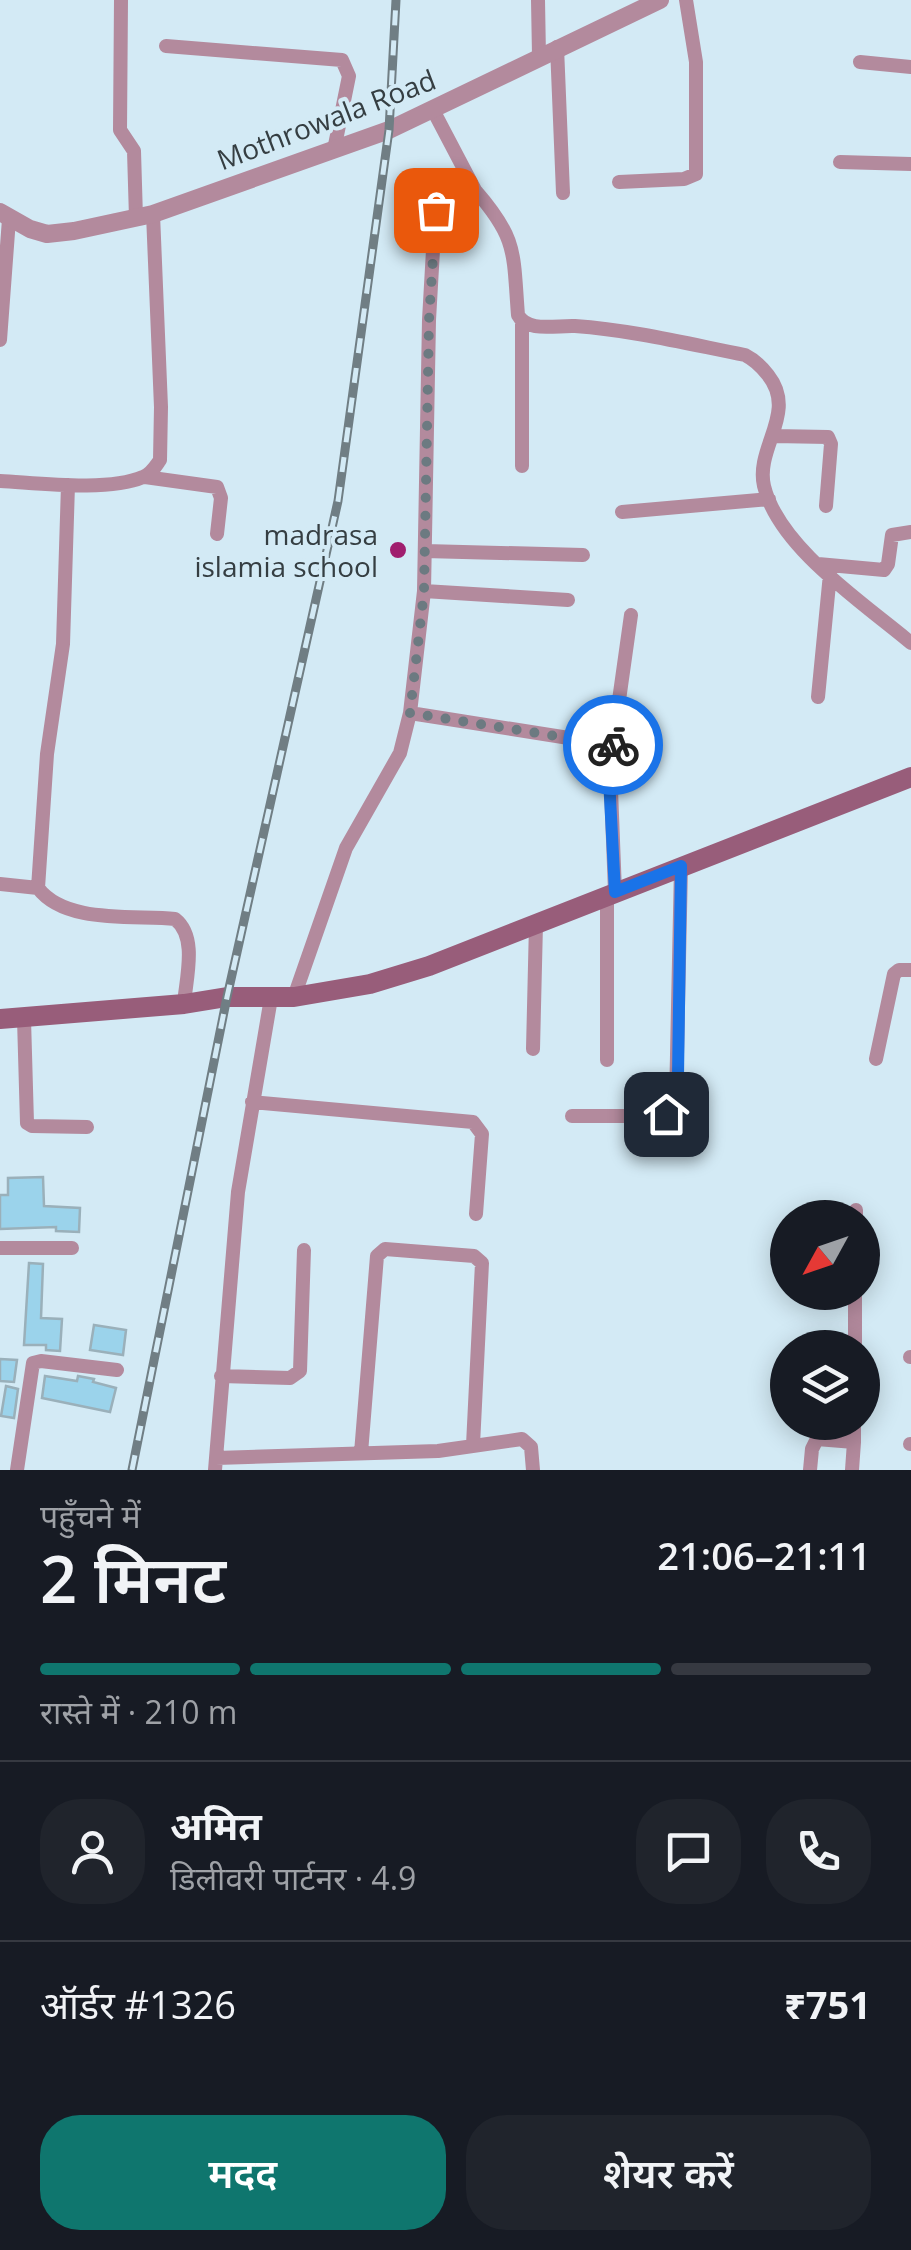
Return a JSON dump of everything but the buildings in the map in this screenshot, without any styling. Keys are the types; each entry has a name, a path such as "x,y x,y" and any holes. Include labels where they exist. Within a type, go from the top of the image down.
{"main road":[{"path":"0,1019 227,998 294,996 370,984 536,924 911,777"}],"street":[{"path":"121,0 120,130 134,151 145,216 162,450 160,460 145,476"},
{"path":"538,0 539,56"},
{"name":"Mothrowala Road","path":"4,215 47,234 145,216 334,150 434,110 660,0"},
{"path":"620,182 684,179 696,174 696,62 686,0"},
{"path":"166,46 342,60 349,76 334,150"},
{"path":"558,48 563,193"},
{"path":"860,62 911,67"},
{"path":"434,110 475,190 497,215 509,237 522,322 522,466"},
{"path":"840,162 911,164"},
{"path":"294,996 346,848 400,753 410,713 424,592 434,215 437,208 475,190"},
{"path":"0,340 4,215"},
{"path":"522,322 530,326 629,332 745,355 759,364 778,394 779,417 763,470 769,500 792,537 911,643"},
{"path":"774,436 828,437 831,444 826,506"},
{"path":"0,480 68,485 145,476 217,487 221,498 216,534"},
{"path":"68,485 63,644 46,754 38,888 47,900 65,910 175,919 183,925 188,941 184,1004"},
{"path":"622,512 769,500"},
{"path":"824,569 884,570 892,535 911,532"},
{"path":"425,551 583,554"},
{"path":"818,697 824,569"},
{"path":"424,592 568,600"},
{"path":"607,1060 609,779 632,615"},
{"path":"410,713 613,744"},
{"path":"572,1116 656,1116 666,1114 676,1102 681,866"},
{"path":"0,884 38,888"},
{"path":"533,1049 536,924"},
{"path":"876,1059 894,974 911,970"},
{"path":"270,998 238,1192 216,1464 438,1451 526,1440 532,1447 533,1470"},
{"path":"24,1019 27,1123 87,1128"},
{"path":"252,1102 472,1122 482,1134 476,1214"},
{"path":"0,1248 72,1248"},
{"path":"361,1453 378,1256 385,1249 474,1256 482,1262 473,1445"},
{"path":"221,1376 290,1378 300,1372 304,1250"},
{"path":"17,1470 33,1363 116,1370"},
{"path":"810,1470 813,1443 817,1439 854,1442 852,1470"}],"railway":[{"path":"132,1470 227,997 338,501 389,130 396,0"}],"way so far":[{"path":"436,210 429,320 424,592 410,713 613,745"}],"place":[{"name":"madrasa islamia school","path":"398,550"}],"route":[{"path":"613,745 609,779 615,892 681,866 678,1077 676,1102 666,1114"}]}
